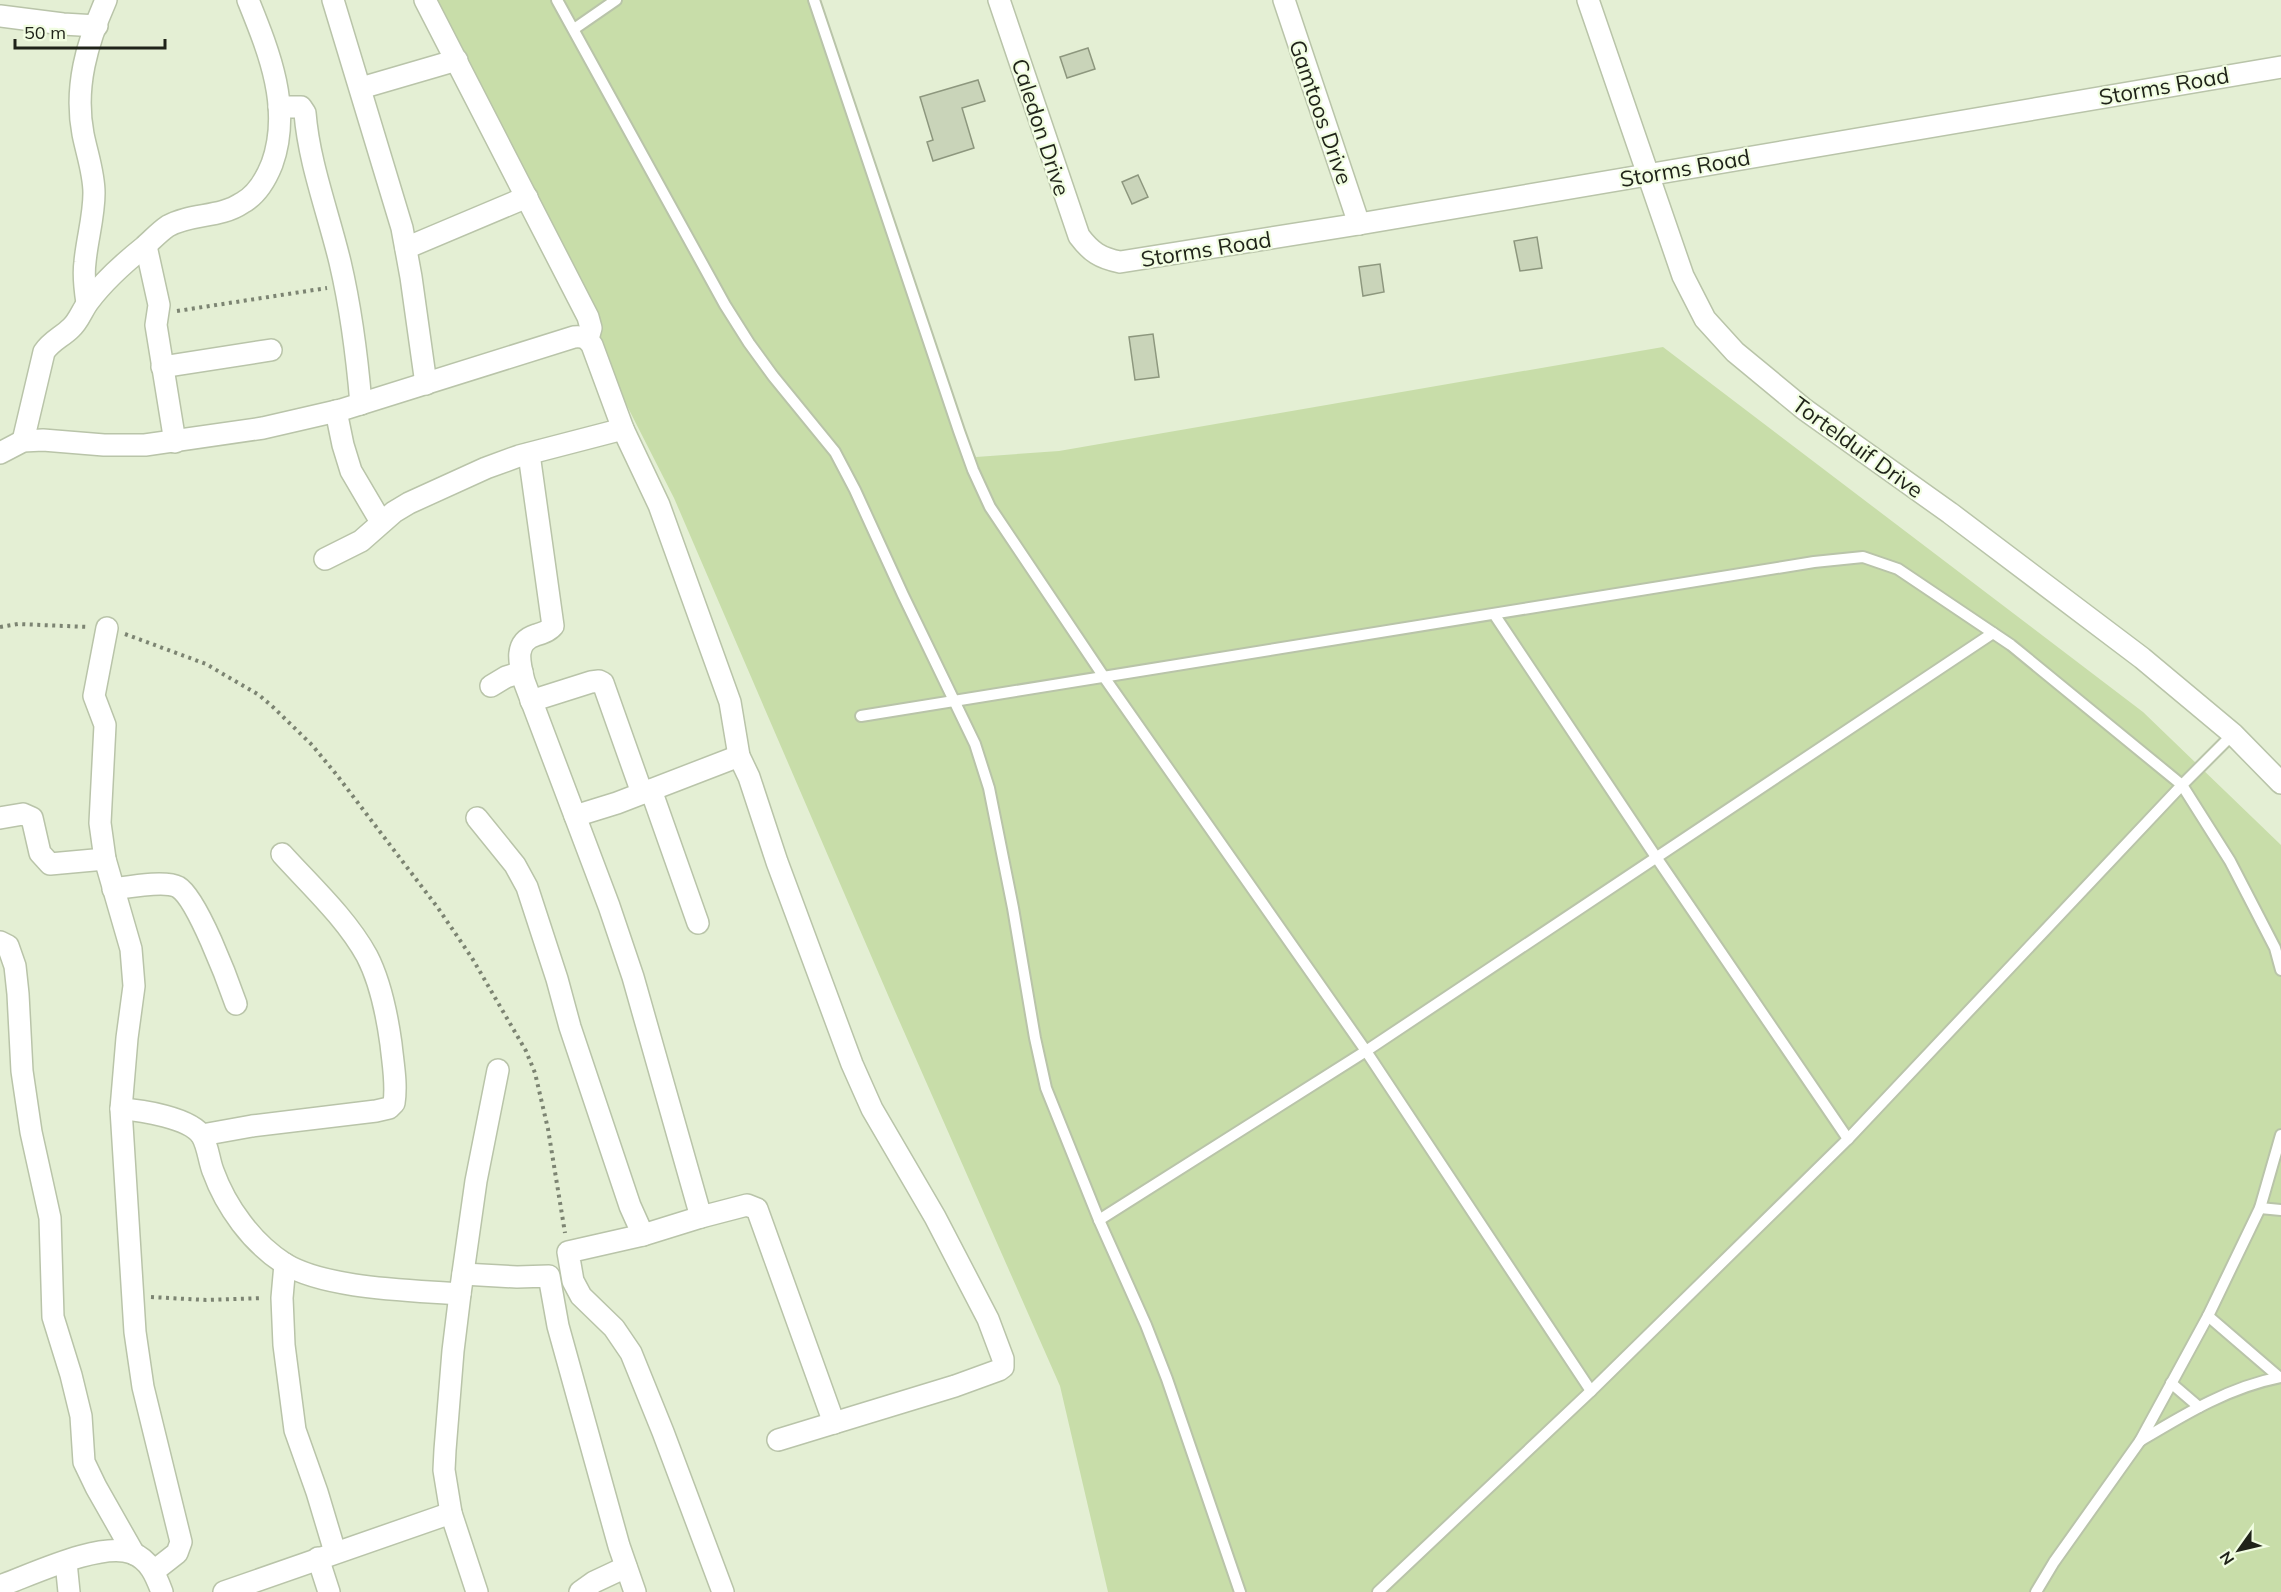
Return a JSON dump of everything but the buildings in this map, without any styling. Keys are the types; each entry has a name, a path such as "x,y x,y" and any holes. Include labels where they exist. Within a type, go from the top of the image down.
{"street":[{"path":"87,303 85,262 94,213 94,181 83,135 79,101 82,73 106,0"},
{"path":"23,441 44,352 53,341 73,327 87,303 118,269 160,232 179,221 223,212 244,203 254,195 269,172 279,133 277,86 270,58 248,0"},
{"path":"333,0 361,88 406,248 426,384"},
{"path":"425,0 588,317 591,328 588,339"},
{"name":"Caledon Drive","path":"999,0 1073,223 1079,236 1091,251"},
{"name":"Gamtoos Drive","path":"1284,0 1359,224"},
{"name":"Tortelduif Drive","path":"1588,0 1683,276 1693,299 1719,336 1804,409 1950,513 2142,658 2233,734 2281,783"},
{"path":"0,16 56,24 97,26"},
{"path":"361,88 457,60"},
{"name":"Storms Road","path":"1091,251 1104,259 1120,262 1140,260 2281,67"},
{"path":"279,107 301,107 305,113 313,160 345,286 355,339 361,404"},
{"path":"406,248 527,197"},
{"path":"146,246 156,289 159,314 156,325 175,442"},
{"path":"0,453 23,441 43,440 104,445 175,442 263,428 361,404 574,337 583,336 588,339 623,429 659,505 721,676 733,716 739,756 752,783 781,873 852,1064 872,1109 988,1318 1003,1359 999,1370 956,1386 778,1440"},
{"path":"162,367 271,350"},
{"path":"336,411 351,471 381,522"},
{"path":"325,560 361,541 394,512 422,496 486,468 623,429"},
{"path":"529,454 542,558 554,626 530,637 522,645 519,654 522,672 633,977 701,1217"},
{"path":"107,628 94,696 105,724 100,823 105,859 131,948 134,986 121,1109 135,1332 142,1387 181,1542 177,1553 154,1571"},
{"path":"491,686 506,677 522,672"},
{"path":"531,701 591,682 603,683 698,923"},
{"path":"575,816 739,756"},
{"path":"0,818 23,814 32,818 42,858 51,864 105,859"},
{"path":"477,818 515,865 527,887 557,979 570,1028 627,1197 643,1235"},
{"path":"121,1109 164,1116 202,1135 252,1126 376,1111 389,1108 394,1104 395,1077 389,1032 376,977 367,956 354,936 282,854"},
{"path":"113,889 170,884 183,891 217,953 236,1004"},
{"path":"0,942 8,946 15,966 22,1071 31,1132 50,1218 53,1317 81,1416 84,1462 134,1554 154,1571 162,1592"},
{"path":"477,1592 452,1513 444,1470 460,1294 476,1181 498,1070"},
{"path":"202,1135 220,1188 238,1218 255,1239 285,1264 314,1277 343,1283 460,1294"},
{"path":"723,1592 631,1353 614,1328 585,1302 576,1289 567,1252 643,1235 747,1205 758,1209 834,1423"},
{"path":"285,1264 282,1298 284,1345 295,1430 317,1492 329,1592"},
{"path":"463,1274 549,1276 558,1326 626,1568 635,1592"},
{"path":"224,1592 452,1513"},
{"path":"0,1586 66,1562 114,1551 134,1554"},
{"path":"66,1562 69,1592"},
{"path":"580,1592 607,1575 626,1568"}],"lane":[{"path":"557,0 725,305 773,376 835,452 975,744 989,788 1046,1088 1167,1379 1240,1592"},
{"path":"574,29 616,0"},
{"path":"814,0 973,470 990,507 1104,677 1366,1051 1591,1391"},
{"path":"861,716 1814,562 1863,557 1898,569 2011,645 2182,785 2230,861 2275,948 2281,970"},
{"path":"1494,614 1848,1139"},
{"path":"1099,1220 1366,1051 1993,633"},
{"path":"1377,1592 1591,1391 1848,1139 2182,785 2233,734"},
{"path":"2036,1592 2054,1562 2140,1441 2208,1316 2260,1208 2281,1135"},
{"path":"2260,1208 2281,1210"},
{"path":"2208,1316 2280,1377"},
{"path":"2140,1441 2199,1407 2238,1389 2280,1377"},
{"path":"2171,1383 2199,1407"}],"path":[{"path":"159,314 345,286"},
{"path":"0,627 18,624 107,628 206,664 244,686 274,708 312,746 438,908 472,958 513,1027 535,1073 548,1129 567,1252"},
{"path":"133,1295 206,1300 282,1298"}],"green space":[{"path":"414,0 813,0 957,415 976,457 1059,451 1663,347 2143,712 2281,845 2281,1592 1108,1592 1060,1386 894,1009 674,498 487,131"}]}
